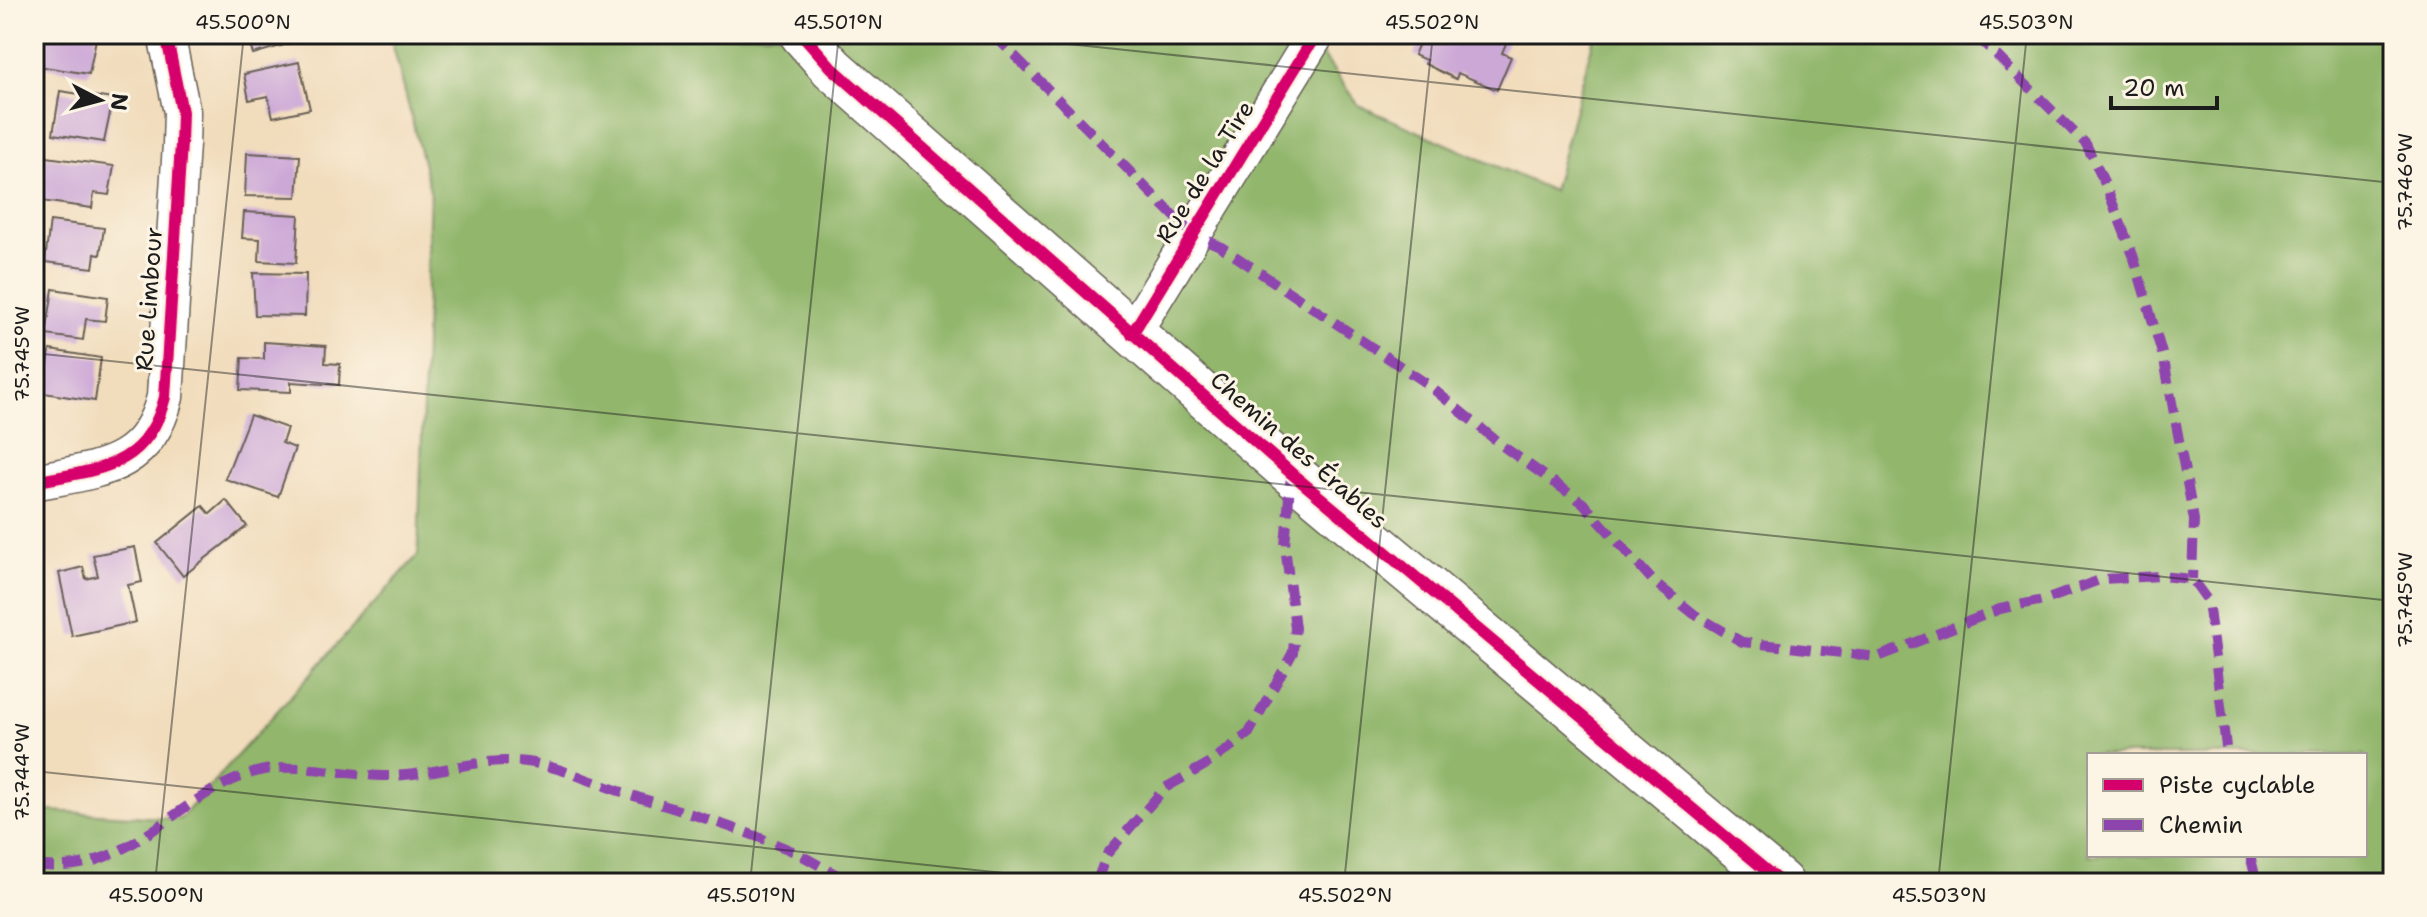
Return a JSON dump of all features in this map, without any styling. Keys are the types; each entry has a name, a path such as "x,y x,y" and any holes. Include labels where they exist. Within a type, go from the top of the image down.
{"street":[{"name":"Rue Limbour","path":"34,482 109,466 130,456 148,441 159,421 165,397 182,123 166,34"},
{"name":"Chemin des Érables","path":"802,34 832,68 1132,334 1485,638 1781,883"},
{"name":"Rue de la Tire","path":"1132,334 1316,34"}],"green space":[{"path":"390,34 1308,34 1358,105 1553,191 1595,34 2393,34 2393,883 34,883 34,810 180,819 418,555 430,190"}],"building":[{"path":"43,34 97,34 89,74 38,66"},
{"path":"230,34 312,34 312,37 253,54 247,36 231,40"},
{"path":"1423,34 1510,34 1502,53 1511,57 1497,90 1458,73 1456,79 1425,64 1426,60 1414,55"},
{"path":"299,62 310,109 273,117 268,96 249,100 244,74"},
{"path":"60,91 113,99 104,142 53,134"},
{"path":"247,153 300,156 297,197 245,196"},
{"path":"39,156 114,166 109,195 94,193 92,208 34,200"},
{"path":"244,212 299,215 296,263 259,261 260,239 242,238"},
{"path":"50,221 104,228 100,255 95,254 93,268 45,262"},
{"path":"253,273 306,274 305,316 255,315"},
{"path":"53,289 108,297 105,321 86,319 83,340 46,335"},
{"path":"264,342 326,346 325,363 340,364 339,385 291,382 291,392 240,390 242,358 264,359"},
{"path":"50,350 101,358 95,401 44,393"},
{"path":"250,415 287,428 282,443 295,448 278,497 225,479"},
{"path":"226,500 247,526 183,576 157,543 203,506 210,514"},
{"path":"135,547 142,582 128,585 136,622 72,636 59,573 83,567 86,579 98,576 93,555"},
{"path":"34,594 41,628 34,629"}],"marked path":[{"path":"993,34 1192,234 1220,246 1427,384 1504,447 1583,503 1653,581 1694,614 1742,642 1878,657 2000,609 2048,599 2102,579 2161,576 2192,579 2208,601 2227,753"},
{"path":"1975,34 2086,144 2106,186 2133,255 2164,360 2194,520 2192,579"},
{"path":"1096,883 1107,854 1165,788 1209,763 1249,733 1293,652 1295,628 1285,546 1291,473"},
{"path":"34,865 68,866 125,848 199,798 226,783 256,772 302,768 383,776 509,761 550,767 727,826 790,850 855,883"},
{"path":"2250,857 2257,883"}],"cycle path":[{"path":"34,482 99,468 133,452 157,421 165,397 182,112 166,34"},
{"path":"802,34 832,68 1291,473 1781,883"},
{"path":"1132,334 1316,34"}]}
